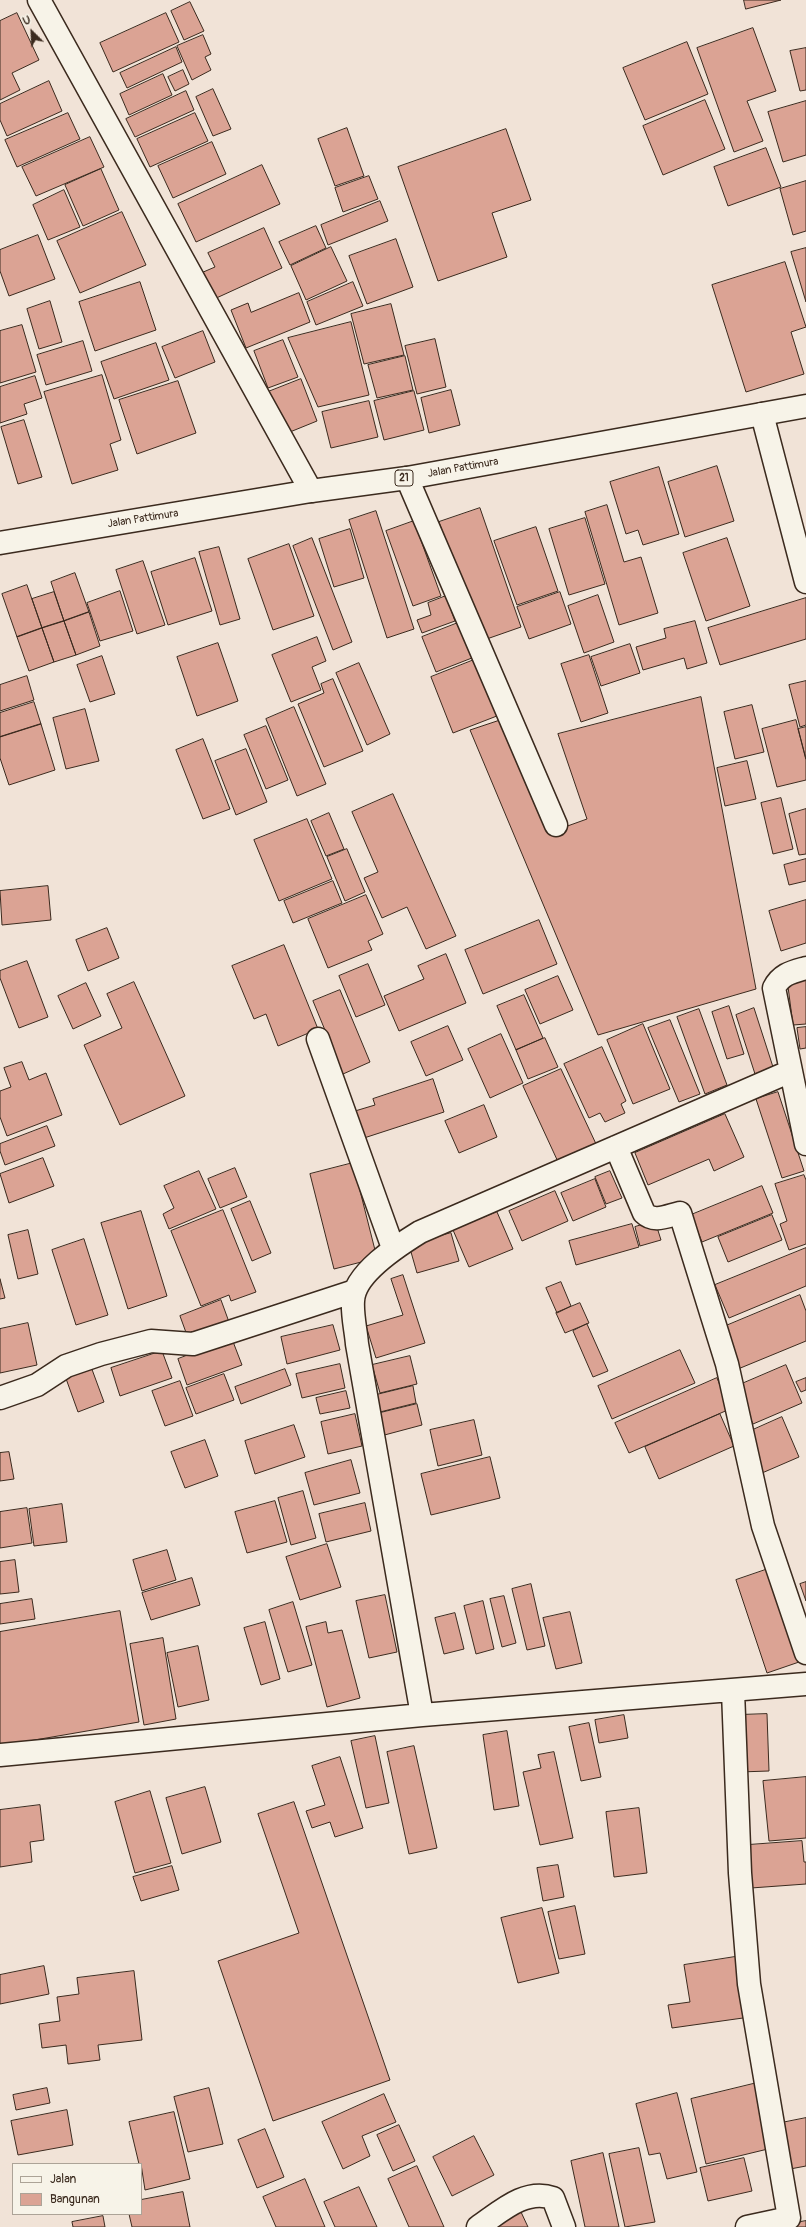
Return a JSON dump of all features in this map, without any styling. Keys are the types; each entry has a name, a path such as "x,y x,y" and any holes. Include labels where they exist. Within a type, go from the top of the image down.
{"main road":[{"path":"39,0 312,491"},
{"name":"Jalan Pattimura","path":"0,543 312,491 407,478 806,406"},
{"path":"762,414 806,582"},
{"path":"407,478 556,825"},
{"path":"806,968 788,973 779,978 774,988 806,1144"},
{"path":"318,1039 392,1248"},
{"path":"422,1715 357,1344 353,1302 354,1291 369,1272 392,1248 420,1232 792,1071"},
{"path":"616,1147 644,1213 656,1219 680,1213 727,1364 763,1526 806,1653"},
{"path":"0,1398 37,1385 66,1366 101,1354 151,1341 193,1344 354,1291"},
{"path":"0,1755 422,1715 806,1684"},
{"path":"733,1690 740,1873 749,1984 789,2218 747,2227"},
{"path":"478,2227 521,2199 546,2195 553,2198 564,2227"}],"building":[{"path":"744,0 781,0 746,9"},
{"path":"190,2 204,31 184,40 171,11"},
{"path":"17,13 39,60 12,73 20,90 0,100 0,21"},
{"path":"166,13 179,42 113,72 100,43"},
{"path":"753,28 776,91 747,101 763,141 734,152 697,48"},
{"path":"203,35 211,54 205,57 211,70 192,80 177,46"},
{"path":"687,42 708,94 645,120 623,68"},
{"path":"176,47 182,62 127,88 120,73"},
{"path":"806,48 806,90 800,91 790,51"},
{"path":"183,70 189,84 175,91 168,77"},
{"path":"163,74 172,95 129,115 120,94"},
{"path":"49,81 62,111 7,136 0,120 0,104"},
{"path":"213,89 231,129 213,136 196,97"},
{"path":"186,91 194,110 135,137 126,119"},
{"path":"705,100 725,149 663,175 643,126"},
{"path":"806,101 806,155 783,162 768,112"},
{"path":"68,113 80,139 17,167 5,140"},
{"path":"195,113 208,141 150,167 137,139"},
{"path":"347,128 364,176 335,186 318,139"},
{"path":"506,129 531,200 492,213 507,257 438,281 398,167"},
{"path":"90,137 104,167 36,196 22,167"},
{"path":"212,142 226,174 173,198 158,166"},
{"path":"766,148 781,187 728,206 714,167"},
{"path":"262,165 280,204 196,242 178,204"},
{"path":"101,169 119,210 83,226 65,185"},
{"path":"369,176 378,199 343,212 335,188"},
{"path":"806,181 806,231 793,235 780,189"},
{"path":"64,190 80,227 48,240 33,205"},
{"path":"380,201 388,221 328,245 321,225"},
{"path":"122,212 146,265 80,293 57,241"},
{"path":"316,226 326,248 290,265 279,242"},
{"path":"264,228 282,268 212,300 201,273 215,267 208,253"},
{"path":"38,235 55,279 9,296 0,271 0,250"},
{"path":"396,239 413,287 367,304 349,256"},
{"path":"331,247 347,281 306,300 291,266"},
{"path":"806,248 806,302 791,252"},
{"path":"785,262 806,327 791,332 804,374 746,392 712,285"},
{"path":"140,282 156,330 95,351 79,302"},
{"path":"353,282 363,306 316,325 307,302"},
{"path":"299,293 310,322 246,348 231,310 248,303 251,312"},
{"path":"50,301 62,342 39,349 27,309"},
{"path":"391,304 404,355 364,364 351,314"},
{"path":"351,322 369,395 318,407 288,338"},
{"path":"22,325 36,372 0,383 0,331"},
{"path":"203,331 215,362 175,378 162,347"},
{"path":"435,339 446,387 417,394 405,346"},
{"path":"283,340 298,377 268,388 254,351"},
{"path":"83,341 92,371 46,385 37,355"},
{"path":"156,343 169,380 114,399 101,362"},
{"path":"405,356 413,390 377,398 368,365"},
{"path":"102,375 121,440 110,444 118,470 72,484 44,392"},
{"path":"35,376 42,398 24,404 27,414 0,423 0,387"},
{"path":"301,379 317,421 285,434 268,392"},
{"path":"178,381 196,433 137,454 119,400"},
{"path":"451,390 460,425 429,433 421,398"},
{"path":"414,391 424,430 384,440 374,401"},
{"path":"369,401 378,437 331,448 322,412"},
{"path":"24,420 42,477 18,484 1,427"},
{"path":"717,466 734,521 685,537 668,482"},
{"path":"659,467 679,534 643,545 638,530 626,534 610,482"},
{"path":"607,505 624,562 641,557 658,613 619,625 585,512"},
{"path":"480,508 521,627 481,641 439,522"},
{"path":"376,511 414,629 387,638 349,520"},
{"path":"585,518 605,584 569,595 549,529"},
{"path":"414,521 441,596 413,606 386,531"},
{"path":"536,527 558,591 517,605 494,541"},
{"path":"350,529 364,578 334,587 319,539"},
{"path":"312,538 352,642 333,650 293,546"},
{"path":"727,538 750,606 706,621 683,553"},
{"path":"289,544 314,616 273,630 248,559"},
{"path":"219,547 240,619 220,625 199,552"},
{"path":"195,558 212,611 168,625 151,572"},
{"path":"143,561 165,625 137,634 116,570"},
{"path":"75,573 89,612 64,621 51,582"},
{"path":"27,585 42,628 17,637 2,594"},
{"path":"120,591 133,631 100,641 87,603"},
{"path":"54,592 64,621 42,628 32,599"},
{"path":"560,592 571,624 529,639 517,607"},
{"path":"598,595 614,642 584,653 568,606"},
{"path":"446,596 455,621 422,633 417,620 431,615 428,603"},
{"path":"806,598 806,639 720,665 708,628"},
{"path":"89,612 100,646 76,655 64,621"},
{"path":"64,621 76,655 54,662 42,628"},
{"path":"463,621 477,656 436,672 422,637"},
{"path":"695,621 707,663 687,669 684,658 643,670 636,647 666,638 664,629"},
{"path":"42,628 54,662 29,671 17,637"},
{"path":"317,637 326,661 312,667 321,690 291,702 272,655"},
{"path":"218,643 238,701 197,716 177,657"},
{"path":"630,644 640,673 601,686 591,657"},
{"path":"589,655 608,713 581,722 561,664"},
{"path":"102,656 115,694 90,702 77,665"},
{"path":"479,658 502,714 453,733 431,677"},
{"path":"359,663 390,734 367,745 336,673"},
{"path":"27,676 34,700 0,711 0,685"},
{"path":"333,679 363,751 324,767 298,704 324,693 321,684"},
{"path":"806,681 806,725 800,727 789,685"},
{"path":"701,697 756,989 598,1035 470,730 503,719 548,833 587,819 558,734"},
{"path":"34,702 41,724 0,737 0,713"},
{"path":"752,705 764,752 735,759 724,712"},
{"path":"294,707 326,784 297,796 266,719"},
{"path":"85,709 99,761 66,769 53,718"},
{"path":"796,720 806,760 806,780 777,787 762,729"},
{"path":"41,724 55,770 9,785 0,758 0,737"},
{"path":"266,726 288,780 266,789 244,735"},
{"path":"806,727 806,759 798,729"},
{"path":"203,739 230,809 203,819 176,750"},
{"path":"246,749 267,802 236,815 215,761"},
{"path":"747,761 756,799 725,806 717,768"},
{"path":"393,794 456,936 426,949 407,907 382,918 364,878 378,872 352,812"},
{"path":"781,798 793,849 773,854 761,803"},
{"path":"806,809 806,854 799,855 789,814"},
{"path":"329,813 344,849 326,856 311,821"},
{"path":"307,819 332,879 279,901 254,840"},
{"path":"347,849 365,892 345,901 327,857"},
{"path":"806,859 806,881 789,885 784,865"},
{"path":"333,881 342,903 293,923 284,901"},
{"path":"48,886 51,920 2,925 0,891"},
{"path":"366,895 383,934 368,941 372,950 328,968 308,919"},
{"path":"806,900 806,943 781,951 769,911"},
{"path":"539,920 557,964 483,994 465,950"},
{"path":"107,928 119,958 88,971 76,940"},
{"path":"284,945 318,1029 278,1046 266,1014 254,1019 232,966"},
{"path":"446,954 466,1003 399,1031 384,996 424,979 418,966"},
{"path":"27,961 48,1017 19,1028 0,978 0,971"},
{"path":"368,964 385,1005 356,1017 339,976"},
{"path":"558,976 573,1010 540,1024 525,990"},
{"path":"806,976 806,1024 793,1025 787,979"},
{"path":"134,982 185,1096 120,1125 84,1045 122,1028 107,994"},
{"path":"86,983 101,1016 73,1029 58,996"},
{"path":"340,990 370,1062 343,1074 313,1001"},
{"path":"524,995 543,1038 516,1050 497,1006"},
{"path":"729,1006 744,1054 727,1059 712,1012"},
{"path":"754,1008 773,1067 755,1074 736,1015"},
{"path":"699,1009 727,1085 705,1094 677,1017"},
{"path":"670,1020 700,1094 679,1102 648,1028"},
{"path":"643,1024 670,1089 633,1104 607,1040"},
{"path":"448,1026 463,1060 426,1076 411,1042"},
{"path":"806,1027 806,1048 800,1049 797,1028"},
{"path":"501,1034 523,1083 490,1098 468,1049"},
{"path":"545,1038 558,1067 528,1079 516,1050"},
{"path":"602,1047 626,1101 621,1104 625,1113 605,1122 600,1113 589,1118 564,1064"},
{"path":"22,1062 29,1080 46,1073 62,1115 7,1136 0,1117 0,1091 11,1087 4,1068"},
{"path":"561,1069 597,1146 559,1164 523,1086"},
{"path":"433,1079 444,1112 364,1138 355,1111 375,1105 373,1099"},
{"path":"778,1092 804,1171 782,1178 756,1099"},
{"path":"484,1105 497,1137 459,1153 445,1121"},
{"path":"725,1114 744,1157 714,1171 709,1159 648,1185 635,1153"},
{"path":"47,1126 55,1146 5,1165 0,1151 0,1144"},
{"path":"43,1158 54,1186 9,1203 0,1174"},
{"path":"353,1163 377,1258 334,1269 310,1174"},
{"path":"235,1168 247,1197 220,1208 208,1179"},
{"path":"199,1171 216,1209 169,1229 163,1214 174,1208 164,1186"},
{"path":"610,1171 622,1198 606,1204 595,1177"},
{"path":"804,1175 806,1180 806,1244 789,1250 780,1224 787,1221 775,1184"},
{"path":"595,1179 606,1207 573,1221 561,1193"},
{"path":"762,1186 773,1213 702,1242 691,1215"},
{"path":"555,1191 568,1221 522,1241 509,1211"},
{"path":"250,1201 271,1253 252,1261 231,1209"},
{"path":"223,1210 256,1292 231,1301 229,1295 201,1306 171,1231"},
{"path":"141,1211 167,1296 128,1309 101,1223"},
{"path":"497,1212 513,1249 469,1267 453,1230"},
{"path":"772,1215 782,1240 728,1262 718,1237"},
{"path":"655,1221 661,1240 640,1246 635,1227"},
{"path":"632,1224 639,1247 576,1265 569,1241"},
{"path":"28,1230 38,1274 18,1279 8,1235"},
{"path":"451,1233 459,1261 417,1273 409,1245"},
{"path":"84,1239 108,1315 76,1325 52,1250"},
{"path":"806,1248 806,1286 729,1318 715,1285"},
{"path":"403,1275 425,1343 376,1358 366,1326 403,1315 391,1279"},
{"path":"0,1279 5,1298 0,1299"},
{"path":"561,1282 571,1306 557,1313 546,1288"},
{"path":"800,1295 806,1311 806,1341 738,1369 721,1328"},
{"path":"221,1300 229,1322 188,1338 180,1316"},
{"path":"580,1303 589,1323 565,1333 556,1313"},
{"path":"28,1323 37,1365 0,1373 0,1329"},
{"path":"587,1324 608,1371 593,1377 573,1331"},
{"path":"333,1325 340,1350 287,1364 281,1337"},
{"path":"232,1339 242,1365 187,1385 178,1359"},
{"path":"680,1350 695,1383 612,1419 598,1386"},
{"path":"162,1351 172,1378 120,1396 111,1368"},
{"path":"410,1356 417,1384 380,1393 372,1365"},
{"path":"90,1364 104,1402 78,1412 64,1373"},
{"path":"340,1364 345,1388 302,1398 296,1374"},
{"path":"786,1365 802,1403 753,1424 737,1386"},
{"path":"285,1369 291,1385 241,1404 235,1387"},
{"path":"224,1374 234,1400 196,1414 186,1388"},
{"path":"717,1378 730,1409 629,1453 615,1423"},
{"path":"806,1378 806,1390 801,1392 796,1382"},
{"path":"180,1381 193,1416 165,1426 152,1391"},
{"path":"413,1386 416,1403 376,1413 372,1396"},
{"path":"346,1391 350,1408 320,1414 316,1398"},
{"path":"417,1404 422,1425 377,1437 372,1415"},
{"path":"355,1414 362,1446 328,1454 321,1422"},
{"path":"720,1414 734,1446 659,1479 645,1447"},
{"path":"782,1417 799,1457 762,1473 746,1433"},
{"path":"474,1420 482,1455 438,1466 430,1430"},
{"path":"294,1425 305,1457 255,1474 245,1441"},
{"path":"205,1440 218,1476 185,1488 171,1452"},
{"path":"9,1452 14,1479 0,1481 0,1453"},
{"path":"490,1457 500,1498 431,1515 421,1474"},
{"path":"351,1460 360,1493 314,1505 305,1473"},
{"path":"303,1491 316,1538 291,1545 278,1498"},
{"path":"275,1501 287,1542 247,1553 235,1512"},
{"path":"365,1503 371,1531 326,1542 319,1514"},
{"path":"62,1504 67,1542 34,1546 29,1509"},
{"path":"27,1508 32,1543 0,1548 0,1512"},
{"path":"327,1544 341,1587 300,1600 286,1557"},
{"path":"167,1550 176,1580 142,1591 133,1560"},
{"path":"15,1560 19,1592 0,1594 0,1562"},
{"path":"771,1568 802,1661 767,1673 736,1580"},
{"path":"192,1578 200,1605 151,1620 142,1593"},
{"path":"806,1582 806,1601 800,1584"},
{"path":"531,1584 545,1646 527,1650 512,1589"},
{"path":"385,1595 397,1652 369,1658 356,1601"},
{"path":"504,1596 516,1643 502,1647 490,1599"},
{"path":"32,1599 35,1619 0,1624 0,1604"},
{"path":"483,1601 494,1649 476,1654 464,1606"},
{"path":"293,1602 312,1665 288,1672 269,1610"},
{"path":"120,1611 139,1722 0,1746 0,1632"},
{"path":"570,1612 582,1663 556,1669 543,1618"},
{"path":"455,1613 464,1649 444,1654 435,1618"},
{"path":"265,1622 280,1679 261,1685 244,1628"},
{"path":"326,1622 328,1633 342,1630 360,1698 327,1707 306,1627"},
{"path":"163,1638 176,1719 144,1725 130,1644"},
{"path":"198,1646 209,1700 178,1707 167,1653"},
{"path":"767,1714 769,1771 739,1772 738,1715"},
{"path":"624,1715 628,1738 599,1743 595,1720"},
{"path":"589,1723 601,1777 581,1781 569,1727"},
{"path":"507,1731 519,1806 494,1810 483,1735"},
{"path":"375,1736 389,1803 366,1808 351,1741"},
{"path":"414,1746 437,1848 409,1854 387,1752"},
{"path":"554,1752 573,1838 540,1845 523,1772 541,1768 538,1755"},
{"path":"340,1757 363,1828 335,1837 330,1822 312,1828 306,1811 325,1805 312,1766"},
{"path":"806,1777 806,1838 769,1841 763,1781"},
{"path":"205,1787 221,1842 182,1854 166,1798"},
{"path":"150,1791 171,1863 135,1873 115,1802"},
{"path":"294,1802 390,2080 273,2121 218,1961 299,1933 258,1814"},
{"path":"40,1805 44,1840 30,1842 32,1862 0,1867 0,1810"},
{"path":"639,1808 647,1873 614,1877 606,1812"},
{"path":"802,1841 804,1862 806,1862 806,1884 751,1888 748,1845"},
{"path":"558,1865 564,1897 543,1901 537,1868"},
{"path":"172,1866 179,1890 141,1901 133,1877"},
{"path":"575,1906 585,1954 559,1959 548,1912"},
{"path":"542,1908 559,1973 518,1983 501,1918"},
{"path":"741,1956 750,2017 672,2028 668,2005 690,2002 684,1965"},
{"path":"44,1966 49,1994 0,2004 0,1975"},
{"path":"134,1971 142,2040 98,2045 100,2060 68,2064 66,2045 42,2048 39,2024 60,2021 57,1997 79,1994 77,1978"},
{"path":"757,2083 772,2148 706,2164 691,2099"},
{"path":"47,2088 50,2103 16,2110 13,2095"},
{"path":"209,2088 223,2144 188,2152 174,2097"},
{"path":"677,2093 697,2172 667,2179 660,2153 649,2155 636,2104"},
{"path":"384,2094 396,2122 362,2136 370,2156 343,2169 322,2122"},
{"path":"67,2110 73,2145 18,2155 11,2121"},
{"path":"174,2112 190,2179 145,2190 142,2163 139,2163 129,2122"},
{"path":"806,2118 806,2166 790,2169 781,2123"},
{"path":"399,2125 415,2161 393,2171 377,2135"},
{"path":"265,2129 284,2177 257,2188 238,2140"},
{"path":"474,2136 494,2175 452,2196 433,2157"},
{"path":"639,2148 655,2222 625,2227 609,2154"},
{"path":"603,2153 619,2227 585,2227 571,2161"},
{"path":"744,2158 752,2191 708,2201 700,2168"},
{"path":"417,2166 444,2227 409,2227 388,2179"},
{"path":"305,2179 325,2227 276,2227 263,2197"},
{"path":"359,2187 377,2227 335,2227 324,2202"},
{"path":"183,2192 190,2227 132,2227 129,2215 142,2215 142,2200"},
{"path":"521,2212 528,2227 493,2227 492,2225"},
{"path":"103,2216 105,2227 73,2227 72,2222"},
{"path":"806,2221 806,2227 776,2226"}]}
